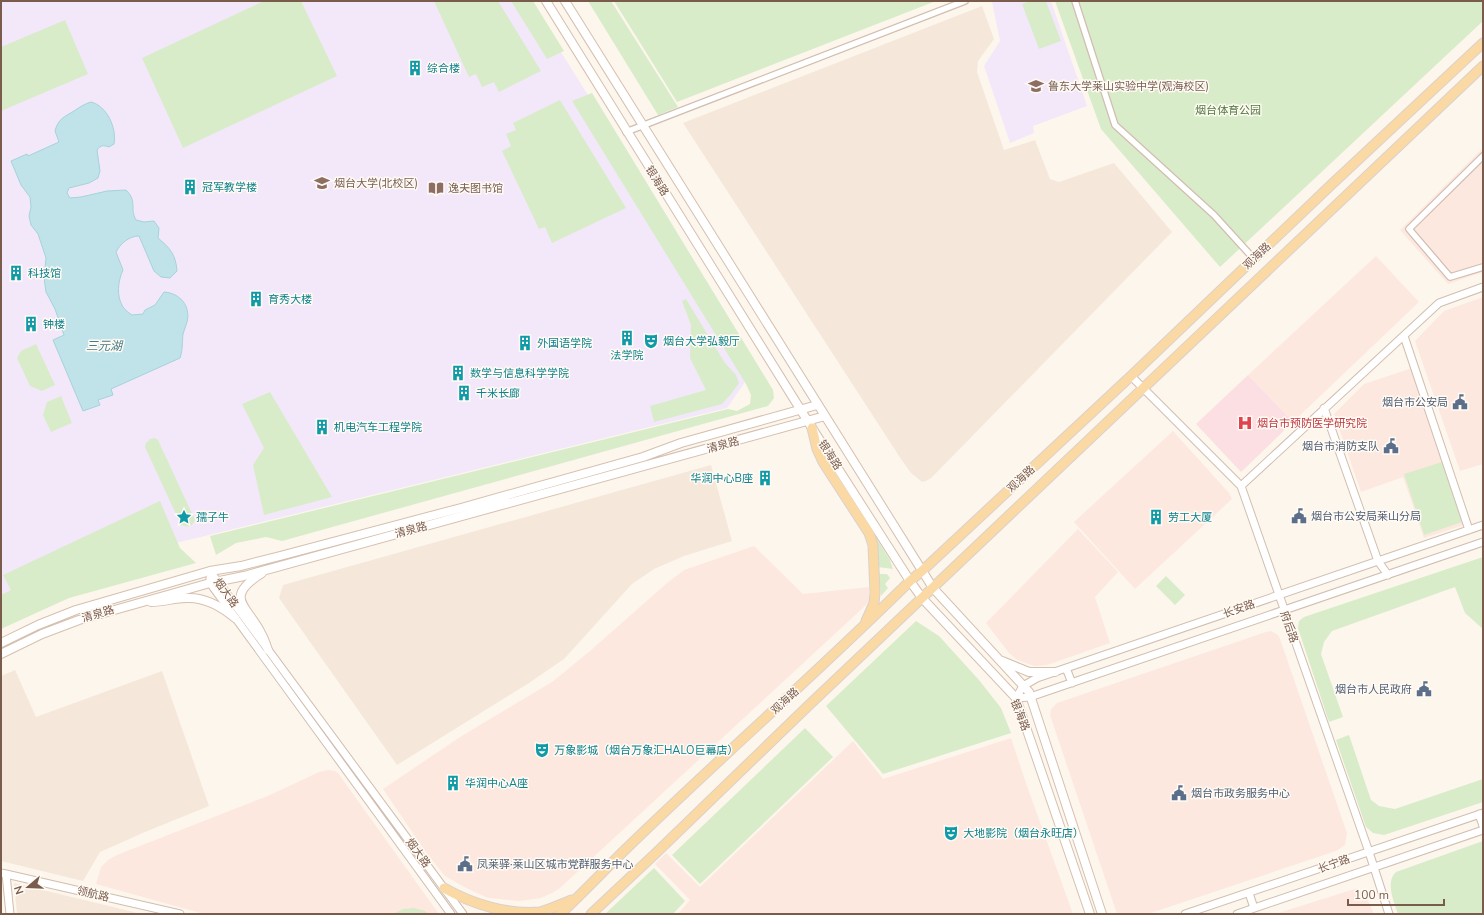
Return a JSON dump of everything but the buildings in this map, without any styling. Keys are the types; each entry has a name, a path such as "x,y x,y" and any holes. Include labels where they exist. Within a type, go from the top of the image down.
{"main road":[{"name":"银海路","path":"546,1 626,132 910,581 922,598 1016,698 1090,914"},
{"name":"银海路","path":"564,1 933,588 1029,692 1102,914"},
{"name":"观海路","path":"560,914 579,897 630,844 860,631 910,581 1131,376 1483,43"},
{"name":"观海路","path":"591,914 1483,66"},
{"name":"清泉路","path":"1,643 38,625 76,610 210,571 241,566 454,510 643,457 681,443 817,405"},
{"name":"清泉路","path":"1,654 42,634 79,620 214,582 810,425 825,416"},
{"path":"810,425 817,449 823,462 869,533 873,545 874,603 870,614 860,631"},
{"path":"268,650 261,632 242,605 241,599 242,592 246,584 270,568"},
{"path":"142,602 163,602 186,598 202,600 227,611 235,618"},
{"path":"999,660 1029,672 1055,672"},
{"path":"444,888 461,899 482,907 505,912 538,912 579,897"},
{"path":"1098,902 1107,914"}],"street":[{"path":"626,132 965,1"},
{"path":"1075,1 1115,125 1214,215 1254,259"},
{"path":"1483,156 1409,229 1450,278 1483,267"},
{"path":"1241,486 1439,303 1483,287"},
{"path":"1404,336 1470,530"},
{"name":"府后路","path":"1131,376 1241,486 1283,611 1369,852 1389,914"},
{"path":"1324,408 1378,561 1388,575"},
{"name":"长安路","path":"1023,686 1037,678 1483,525"},
{"path":"1016,698 1030,697 1072,683 1483,542"},
{"name":"烟大路","path":"210,571 214,582 235,618 451,914"},
{"name":"烟大路","path":"214,582 268,650 463,914"},
{"path":"1066,668 1072,683"},
{"path":"1016,698 1023,686"},
{"path":"1481,813 1483,826"},
{"name":"长宁路","path":"1185,914 1481,813"},
{"name":"长宁路","path":"1236,914 1483,830"},
{"path":"4,873 10,914"},
{"name":"领航路","path":"4,873 180,914"},
{"path":"1249,892 1254,908"}],"shaded area":[{"name":"烟台大学(北校区)","path":"1,1 529,1 757,365 727,408 172,544 1,613"},
{"name":"鲁东大学莱山实验中学(观海校区)","path":"1051,1 1087,106 1033,126 1034,133 1010,143 984,66 1000,41 992,2"},
{"path":"982,6 994,39 978,61 977,72 1004,150 1035,140 1050,179 1059,182 1114,163 1172,232 931,478 922,482 911,473 901,459 683,123"},
{"path":"1483,148 1483,272 1448,284 1400,230"},
{"path":"1376,256 1419,302 1293,422 1248,375"},
{"name":"烟台市公安局","path":"1483,297 1483,464 1460,471 1415,341 1444,311"},
{"name":"烟台市消防支队","path":"1412,368 1464,525 1424,538 1403,477 1361,492 1334,414 1364,384"},
{"name":"烟台市预防医学研究院","path":"1248,375 1293,422 1241,472 1196,424"},
{"path":"1173,431 1229,493 1232,499 1135,589 1074,522"},
{"path":"711,465 732,541 684,556 654,569 632,584 564,659 529,683 397,765 279,598 283,585"},
{"path":"1078,529 1118,572 1095,597 1110,643 1047,665 1035,666 1025,663 1016,659 1009,653 986,623"},
{"path":"754,546 803,594 869,587 869,601 560,888 541,898 520,901 488,898 445,876 425,851 383,789 460,737 552,682 684,570"},
{"path":"1271,631 1278,635 1280,639 1347,833 1345,845 1336,851 1148,914 1117,914 1050,715 1051,709 1057,703"},
{"path":"15,670 36,717 162,671 209,806 100,852 83,881 1,861 1,676"},
{"path":"1011,738 1073,914 678,914 690,900 655,864 666,853 700,887 853,741 883,779"},
{"path":"328,770 338,773 439,914 204,914 96,884 101,867 108,860 117,855 270,795 319,772"},
{"path":"14,883 142,914 17,914"},
{"path":"1358,888 1365,894 1374,914 1275,914"}],"green space":[{"path":"264,1 301,1 337,76 183,148 142,58"},
{"path":"434,1 498,1 541,71 499,92 494,82 482,87 476,74 469,77"},
{"path":"511,1 533,1 564,51 547,59"},
{"path":"588,1 611,1 678,107 658,115"},
{"path":"614,1 936,1 677,102"},
{"path":"1030,1 1046,1 1061,41 1039,49 1022,4"},
{"name":"烟台体育公园","path":"1055,1 1483,1 1483,21 1220,267 1101,129"},
{"path":"65,20 88,74 1,111 1,47"},
{"path":"592,93 773,390 774,398 768,406 282,541 266,537 236,543 216,555 210,536 728,409 737,411 750,404 751,395 746,384 572,101"},
{"path":"560,100 626,208 552,243 545,227 539,229 502,151 511,146 506,134 516,130 513,123"},
{"path":"686,299 725,363 736,375 739,383 722,404 654,422 650,406 706,390 690,358 691,325 682,301"},
{"path":"36,344 55,385 42,391 30,386 17,358 21,351"},
{"path":"270,392 332,497 264,515 253,465 264,448 242,404"},
{"path":"61,396 72,423 51,432 43,415 47,402"},
{"path":"155,438 158,440 195,520 190,526 181,525 145,447 146,443 150,439"},
{"path":"1442,462 1462,522 1424,535 1404,474"},
{"path":"830,463 890,560 893,569 878,567 877,548 828,464"},
{"path":"160,501 180,548 196,563 69,598 1,629 1,595 11,590 3,575"},
{"path":"1483,557 1483,629 1465,613 1455,587 1332,631 1324,642 1321,654 1343,717 1329,722 1298,628 1299,621 1304,617"},
{"path":"879,574 887,574 890,578 885,584 888,588 881,596"},
{"path":"1166,576 1185,595 1175,605 1156,586"},
{"path":"916,621 939,636 979,680 1001,708 1011,733 883,774 826,706"},
{"path":"805,728 833,757 700,884 672,855"},
{"path":"1349,735 1371,800 1379,806 1395,809 1483,779 1483,802 1384,835 1373,833 1366,827 1336,740"},
{"path":"1483,841 1483,914 1398,914 1391,892 1391,881 1396,872"},
{"path":"654,868 685,901 673,914 605,914"},
{"path":"414,908 425,911 429,914 393,914 403,909"}],"water":[{"name":"三元湖","path":"91,102 102,108 110,118 114,131 114,144 109,147 102,146 97,150 100,171 98,178 89,183 69,188 67,193 70,198 107,191 126,190 130,194 133,201 133,212 136,220 144,222 154,221 159,228 158,238 166,245 174,256 177,271 170,278 161,277 154,271 139,236 128,239 122,243 116,252 123,270 118,288 121,303 123,307 132,315 143,314 145,310 155,305 164,292 170,293 183,301 186,306 188,316 183,334 180,358 111,389 113,395 98,400 100,405 83,411 53,340 64,335 55,309 46,292 44,278 46,258 38,234 31,225 29,216 31,207 30,197 21,185 11,161 27,154 28,156 59,142 55,131 60,121 80,107"}],"place":[{"name":"综合楼","path":"415,68"},
{"name":"鲁东大学莱山实验中学(观海校区)","path":"1036,86"},
{"name":"烟台大学(北校区)","path":"322,183"},
{"name":"冠军教学楼","path":"190,187"},
{"name":"逸夫图书馆","path":"436,188"},
{"name":"科技馆","path":"16,273"},
{"name":"育秀大楼","path":"256,299"},
{"name":"钟楼","path":"31,324"},
{"name":"法学院","path":"627,338"},
{"name":"烟台大学弘毅厅","path":"651,341"},
{"name":"外国语学院","path":"525,343"},
{"name":"数学与信息科学学院","path":"458,373"},
{"name":"千米长廊","path":"464,393"},
{"name":"烟台市公安局","path":"1460,402"},
{"name":"烟台市预防医学研究院","path":"1245,423"},
{"name":"机电汽车工程学院","path":"322,427"},
{"name":"烟台市消防支队","path":"1391,446"},
{"name":"华润中心B座","path":"765,478"},
{"name":"烟台市公安局莱山分局","path":"1299,516"},
{"name":"孺子牛","path":"184,517"},
{"name":"劳工大厦","path":"1156,517"},
{"name":"烟台市人民政府","path":"1424,689"},
{"name":"万象影城（烟台万象汇HALO巨幕店）","path":"542,750"},
{"name":"华润中心A座","path":"453,783"},
{"name":"烟台市政务服务中心","path":"1179,793"},
{"name":"大地影院（烟台永旺店）","path":"951,833"},
{"name":"凤莱驿·莱山区城市党群服务中心","path":"465,864"}]}
